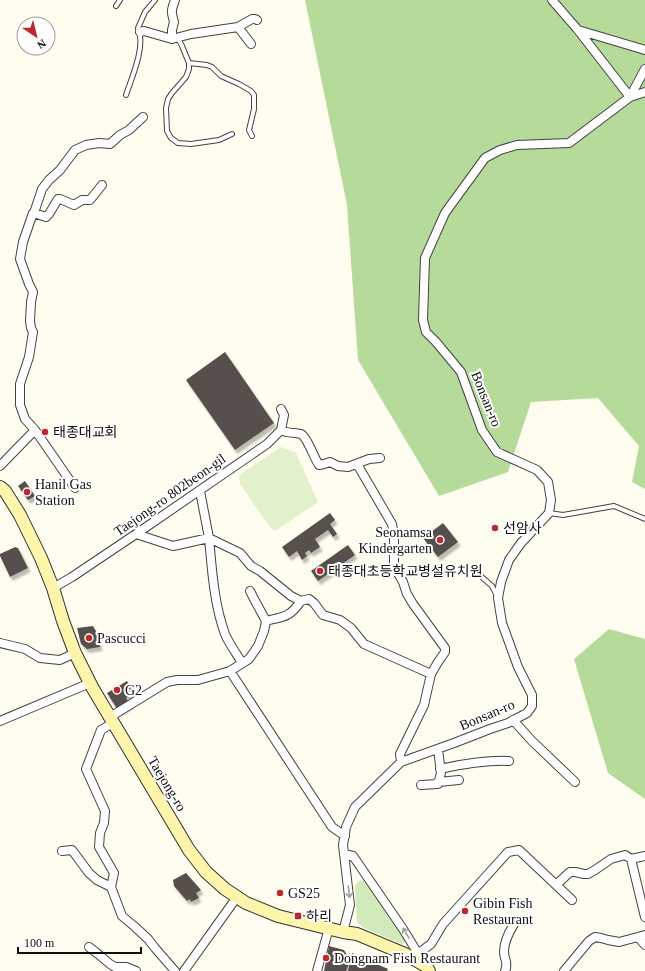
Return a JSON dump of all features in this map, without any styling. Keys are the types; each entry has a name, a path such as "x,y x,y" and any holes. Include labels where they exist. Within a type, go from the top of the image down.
{"main road":[{"name":"Taejong-ro","path":"0,486 5,491 20,515 41,558 53,588 62,621 74,653 90,683 189,850 206,872 225,889 254,907 278,916 357,934 405,954 415,955 427,969"}],"street":[{"path":"175,0 171,14 174,22 172,30 175,38"},
{"path":"552,0 578,30 630,98 645,69"},
{"path":"140,32 144,31 175,38 238,27 252,19 257,20"},
{"path":"238,27 251,44"},
{"path":"578,30 645,50"},
{"name":"Bonsan-ro","path":"343,932 350,905 343,845 346,827 356,807 401,762 508,723 527,713 532,706 532,695 518,667 502,623 498,598 501,582 509,560 521,543 549,513 551,500 548,482 537,470 497,452 482,430 461,372 426,332 423,320 425,258 445,213 485,158 500,150 517,145 569,143 630,98 645,92"},
{"path":"75,488 35,430 25,419 20,405 20,384 29,357 33,332 30,321 33,292 20,259 23,242 42,189 62,168 75,150 86,145 99,143 110,144 143,117"},
{"path":"34,213 46,217 58,199 74,204 82,200 90,200 102,185"},
{"path":"281,409 284,415 282,430 304,436 319,465 330,462 338,466 348,467 370,459 380,458"},
{"path":"0,466 35,430"},
{"name":"Taejong-ro 802beon-gil","path":"53,588 136,534 267,444 282,430"},
{"path":"357,464 392,524 394,536 394,564 407,594 445,648 445,652 431,674 424,705 400,754 401,762"},
{"path":"200,490 209,538 216,598 226,636 242,663"},
{"path":"136,534 173,546 209,538 240,554 251,566 260,571 291,596 314,603 323,615 340,620 351,628 364,644 431,674"},
{"path":"175,971 148,939 122,916 111,887 114,873 99,847 100,833 104,823 105,811 86,768 101,730 112,720 167,682 177,680 198,680 230,671 249,659 258,646 266,621 250,591"},
{"path":"266,621 290,614 305,600"},
{"path":"0,644 25,649 40,658 60,660 74,653"},
{"path":"230,671 332,826 344,836"},
{"path":"0,721 90,683"},
{"path":"513,720 532,741 575,782"},
{"path":"438,749 441,772 438,782"},
{"path":"440,769 464,764 509,760"},
{"path":"421,785 438,784 438,782 459,780"},
{"path":"62,851 72,850 89,873 97,880 111,887"},
{"path":"344,854 354,856 403,929 415,955 431,944 443,924 508,852 519,850 572,900"},
{"path":"556,885 570,872 588,874 611,859 625,855 631,859 645,916"},
{"path":"631,859 645,856"},
{"path":"184,971 237,897"},
{"path":"505,971 507,964 504,952 508,934 514,924"},
{"path":"317,971 329,928"},
{"path":"564,971 589,941 595,938 619,942 625,941 629,938 642,936 645,945"},
{"path":"89,947 110,964 126,967 136,971"}],"lane":[{"path":"116,6 120,0"},
{"path":"126,95 138,58 140,32 138,28 140,21 155,0"},
{"path":"175,38 182,46 189,63 189,69 186,77 168,99 166,108 167,131 171,138 178,143 192,144 219,140 232,134"},
{"path":"189,63 212,67 221,76 239,84 254,95 254,108 250,130 252,136"},
{"path":"549,513 564,515 614,506 645,519"},
{"path":"475,571 492,586 498,598"}],"green space":[{"path":"305,0 645,0 645,489 632,482 639,446 598,398 531,402 508,472 439,496 358,360 347,205"},
{"path":"281,447 296,453 318,502 275,531 269,526 240,484 239,475"},
{"path":"609,629 645,639 645,799 608,773 574,659"},
{"path":"363,880 406,940 402,944 364,928 357,922 355,887 357,882"}],"building":[{"path":"225,352 274,423 235,450 186,380"},
{"path":"25,481 35,496 28,500 18,486"},
{"path":"330,513 335,520 330,524 337,534 333,537 328,530 315,539 320,547 311,553 309,550 305,553 307,556 302,560 297,551 289,557 282,547"},
{"name":"Seonamsa Kindergarten","path":"443,523 458,542 438,557 423,538"},
{"path":"348,545 355,555 318,581 311,571"},
{"path":"15,547 18,548 28,568 10,577 0,554"},
{"path":"93,626 97,633 100,647 87,649 81,644 77,628"},
{"path":"127,681 134,693 126,698 130,705 119,712 107,693"},
{"path":"186,873 201,890 196,893 199,898 191,902 190,899 187,901 174,886 173,880"},
{"path":"329,946 344,950 350,960 352,953 388,969 387,971 348,971 350,961 346,971 324,971"}],"place":[{"name":"태종대교회","path":"45,432"},
{"name":"Hanil Gas Station","path":"27,492"},
{"name":"선암사","path":"495,528"},
{"name":"Seonamsa Kindergarten","path":"440,540"},
{"name":"태종대초등학교병설유치원","path":"320,571"},
{"name":"Pascucci","path":"89,638"},
{"name":"G2","path":"117,690"},
{"name":"GS25","path":"280,893"},
{"name":"Gibin Fish Restaurant","path":"465,911"},
{"name":"하리","path":"298,916"},
{"name":"Dongnam Fish Restaurant","path":"326,958"}]}
